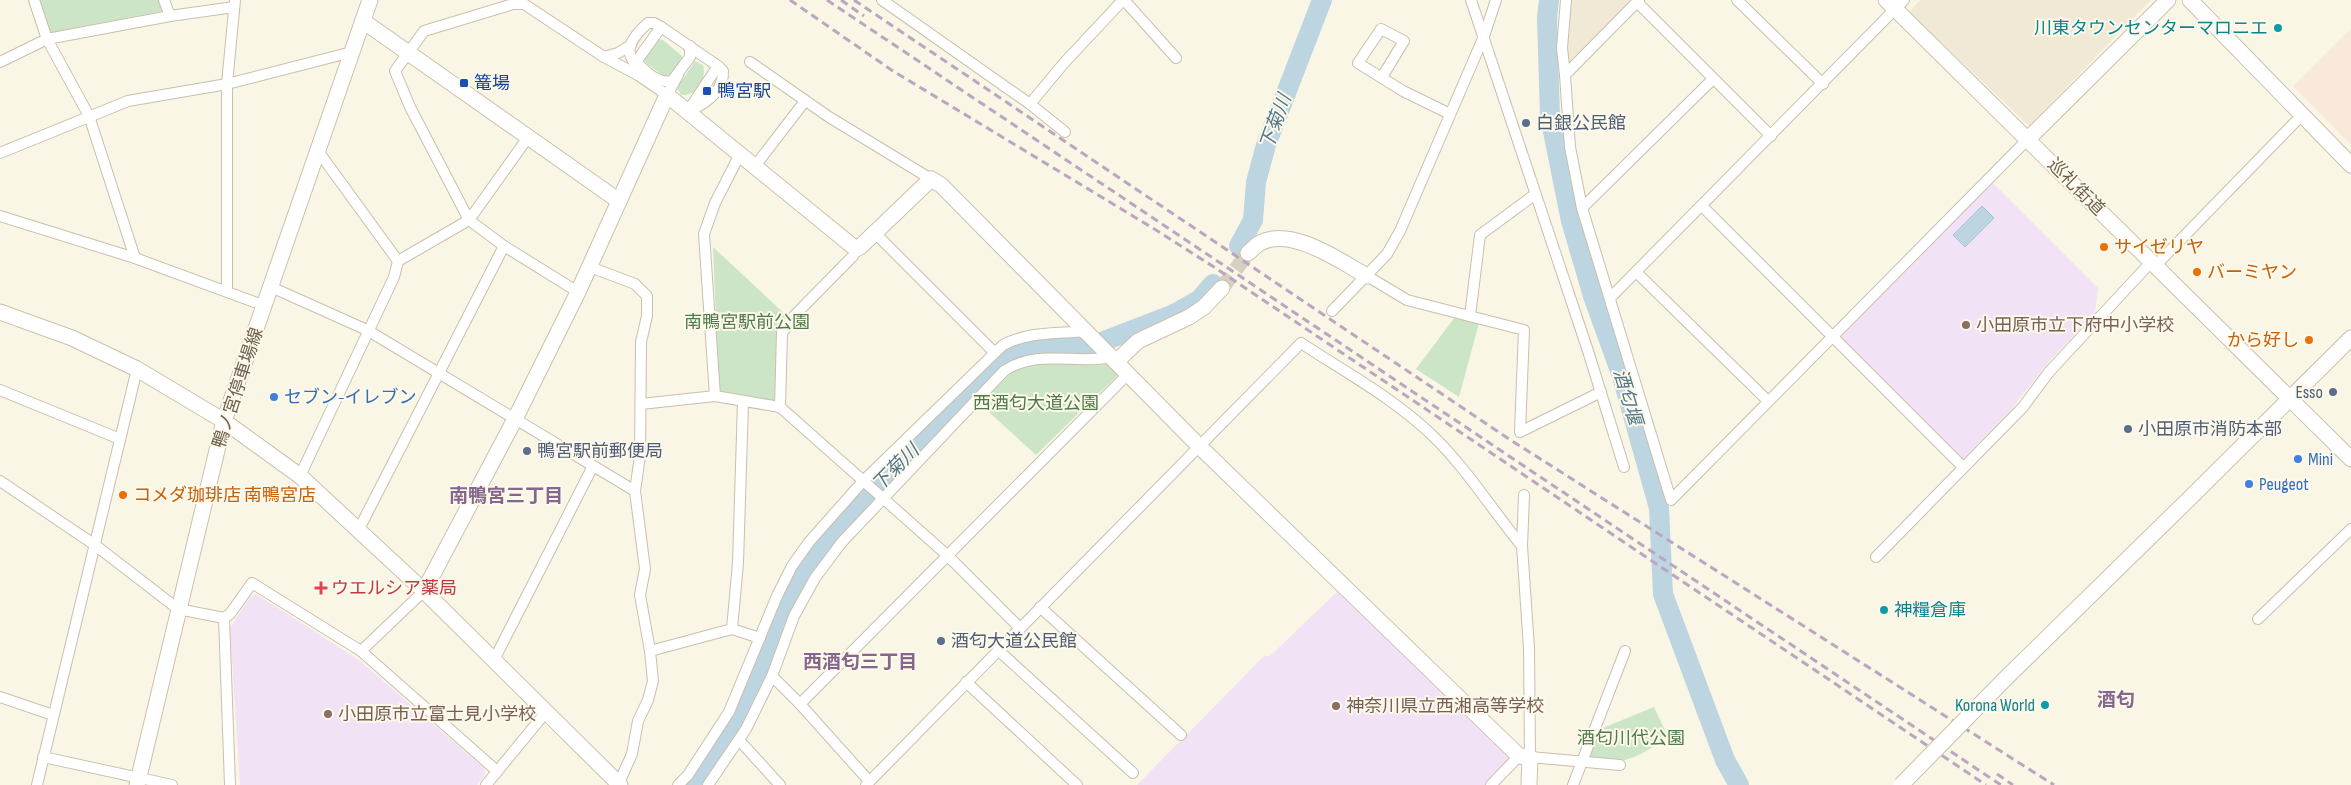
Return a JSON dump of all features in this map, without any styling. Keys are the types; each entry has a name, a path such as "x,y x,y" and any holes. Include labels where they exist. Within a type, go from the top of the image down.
{"street":[{"path":"34,0 47,39 89,116 136,258"},
{"path":"164,0 170,16"},
{"name":"鴨ノ宮停車場線","path":"138,781 224,421 370,0"},
{"path":"882,0 1030,104 1065,132"},
{"path":"1030,104 1064,62 1123,0 1176,58"},
{"path":"1470,0 1484,36 1534,195 1601,392 1624,467"},
{"path":"1332,311 1387,254 1400,231 1484,36 1496,0"},
{"path":"1566,0 1562,48 1570,148 1582,208 1611,297 1671,500 2168,0"},
{"path":"1737,0 1823,84"},
{"path":"2190,0 2351,165"},
{"path":"1565,75 1638,1 1771,136"},
{"path":"578,292 504,246 470,220 410,107 395,71 424,31 513,2 524,4 604,57 638,75 667,95 856,249"},
{"path":"1611,297 1823,84 1895,3"},
{"name":"巡礼街道","path":"1895,3 2028,139 2351,459"},
{"path":"0,62 47,39 234,4 227,84 227,291"},
{"path":"363,21 410,52 619,201"},
{"path":"604,57 618,53 631,45 648,23 654,23 690,46 718,66 687,112"},
{"path":"638,75 636,62 661,27"},
{"path":"1382,77 1404,41 1381,29 1358,62 1403,91 1450,114"},
{"path":"631,45 630,54 636,62 655,78 665,82 672,82 678,75"},
{"path":"361,651 424,591 515,419 578,292 667,95 690,57 690,46"},
{"path":"0,153 128,101 227,84 352,52"},
{"path":"750,62 805,100 941,185 1198,446 1524,757 1620,765"},
{"path":"1582,208 1714,78"},
{"path":"755,166 805,100"},
{"path":"1876,557 2023,407 2049,372 2154,263 2302,115"},
{"path":"300,476 367,330 394,277 398,261 470,220 529,136"},
{"path":"318,151 398,261"},
{"path":"714,396 704,234 716,203 740,154"},
{"path":"780,407 782,333 794,316 853,256 856,249 931,179"},
{"path":"1470,316 1480,235 1534,195"},
{"path":"1702,206 1963,467"},
{"path":"0,216 136,258 265,306"},
{"path":"875,233 994,352"},
{"path":"1248,253 1261,242 1278,238 1297,240 1367,276 1407,300 1524,330 1520,432 1601,392"},
{"path":"359,529 504,246"},
{"path":"0,312 72,338 137,369 224,421 300,476 424,591 619,784 632,754 638,721 648,700 652,681 650,650 640,595 645,569 635,491 640,456 641,342 647,316 647,296 635,284 590,267"},
{"path":"1636,272 1768,401"},
{"path":"271,287 367,330 439,371 635,491"},
{"path":"708,785 739,740 772,676 794,616 815,578 842,542 991,385 1013,366 1037,358 1053,357 1098,360 1111,357 1189,317 1204,307 1222,288"},
{"path":"678,785 688,775 729,712 776,596 792,566 809,542 864,480 994,352 1014,339 1033,334 1088,333"},
{"path":"1900,785 2005,679 2292,399 2351,338"},
{"path":"772,676 800,704 868,783 1301,343 1384,397 1432,436 1481,492 1522,546"},
{"path":"37,785 137,369"},
{"path":"800,704 1128,374"},
{"path":"0,390 120,439"},
{"path":"641,404 714,396 780,407 947,555 1020,628"},
{"path":"732,629 738,563 743,402"},
{"path":"494,660 593,466"},
{"path":"0,481 95,545 178,609 224,618 230,614 252,583 361,651 497,771"},
{"path":"1524,495 1522,546 1529,648 1524,757 1529,785"},
{"path":"2258,619 2351,529"},
{"path":"1040,607 1181,735"},
{"path":"224,618 230,785"},
{"path":"650,650 732,629 760,638"},
{"path":"998,650 1133,773"},
{"path":"1573,785 1625,651"},
{"path":"966,682 1077,785"},
{"path":"0,697 53,715"},
{"path":"486,785 546,712"},
{"path":"739,740 780,785"},
{"path":"43,757 138,781 172,785"},
{"path":"1491,785 1524,757"}],"shaded area":[{"path":"1570,0 1633,0 1570,63 1565,50"},
{"path":"1920,0 2151,0 2029,126 1909,12"},
{"path":"2351,28 2351,145 2293,86"},
{"name":"小田原市立下府中小学校","path":"1991,181 2098,288 2095,314 2051,359 2008,413 1962,460 1837,337"},
{"name":"神奈川県立西湘高等学校","path":"1340,589 1509,756 1509,759 1486,785 1137,785 1264,656 1270,656"},
{"name":"小田原市立富士見小学校","path":"256,594 359,660 484,768 485,775 477,785 240,785 230,628 250,597"}],"green space":[{"path":"39,0 159,0 163,11 50,33"},
{"path":"657,39 663,40 682,56 671,76 664,76 645,62 644,58"},
{"path":"695,61 703,65 704,76 700,86 692,93 681,95 677,88"},
{"name":"南鴨宮駅前公園","path":"713,247 788,317 777,333 776,402 719,392"},
{"path":"1455,317 1479,323 1459,397 1416,369"},
{"name":"西酒匂大道公園","path":"1034,362 1112,364 1120,373 1036,455 980,404 1011,373"},
{"name":"酒匂川代公園","path":"1654,707 1668,737 1635,757 1617,761 1578,758 1588,734"}],"water":[{"path":"1982,206 1994,218 1965,247 1953,235"}],"waterway":[{"name":"下菊川","path":"1239,246 1253,220 1256,182 1266,145 1322,0"},
{"name":"酒匂堰","path":"1549,0 1547,18 1550,117 1571,221 1593,296 1622,376 1659,508 1663,594 1725,760 1739,785"},
{"name":"下菊川","path":"692,785 727,736 751,690 785,602 803,570 824,541 849,513 1002,361 1021,350 1036,346 1087,347 1104,341 1174,314 1199,300 1213,284"}],"tunnel":[{"path":"1222,288 1248,253"}],"railway":[{"path":"790,0 893,71 1214,267 1986,785"},
{"path":"827,0 2001,785"},
{"path":"841,0 864,16"},
{"path":"854,0 1509,439 2054,785"},
{"path":"1997,774 2013,785"}],"place":[{"name":"川東タウンセンターマロニエ","path":"2278,28"},
{"name":"篭場","path":"464,83"},
{"name":"鴨宮駅","path":"707,91"},
{"name":"白銀公民館","path":"1526,123"},
{"name":"サイゼリヤ","path":"2104,247"},
{"name":"バーミヤン","path":"2197,272"},
{"name":"小田原市立下府中小学校","path":"1966,325"},
{"name":"から好し","path":"2309,340"},
{"name":"Esso","path":"2333,392"},
{"name":"セブン-イレブン","path":"274,397"},
{"name":"小田原市消防本部","path":"2128,429"},
{"name":"鴨宮駅前郵便局","path":"527,451"},
{"name":"Mini","path":"2298,459"},
{"name":"Peugeot","path":"2249,484"},
{"name":"コメダ珈琲店 南鴨宮店","path":"123,495"},
{"name":"ウエルシア薬局","path":"321,588"},
{"name":"神糧倉庫","path":"1884,610"},
{"name":"酒匂大道公民館","path":"941,641"},
{"name":"Korona World","path":"2045,705"},
{"name":"神奈川県立西湘高等学校","path":"1336,706"},
{"name":"小田原市立富士見小学校","path":"328,714"}],"district":[{"name":"南鴨宮三丁目","path":"506,496"},
{"name":"西酒匂三丁目","path":"860,662"},
{"name":"酒匂","path":"2116,700"}]}
